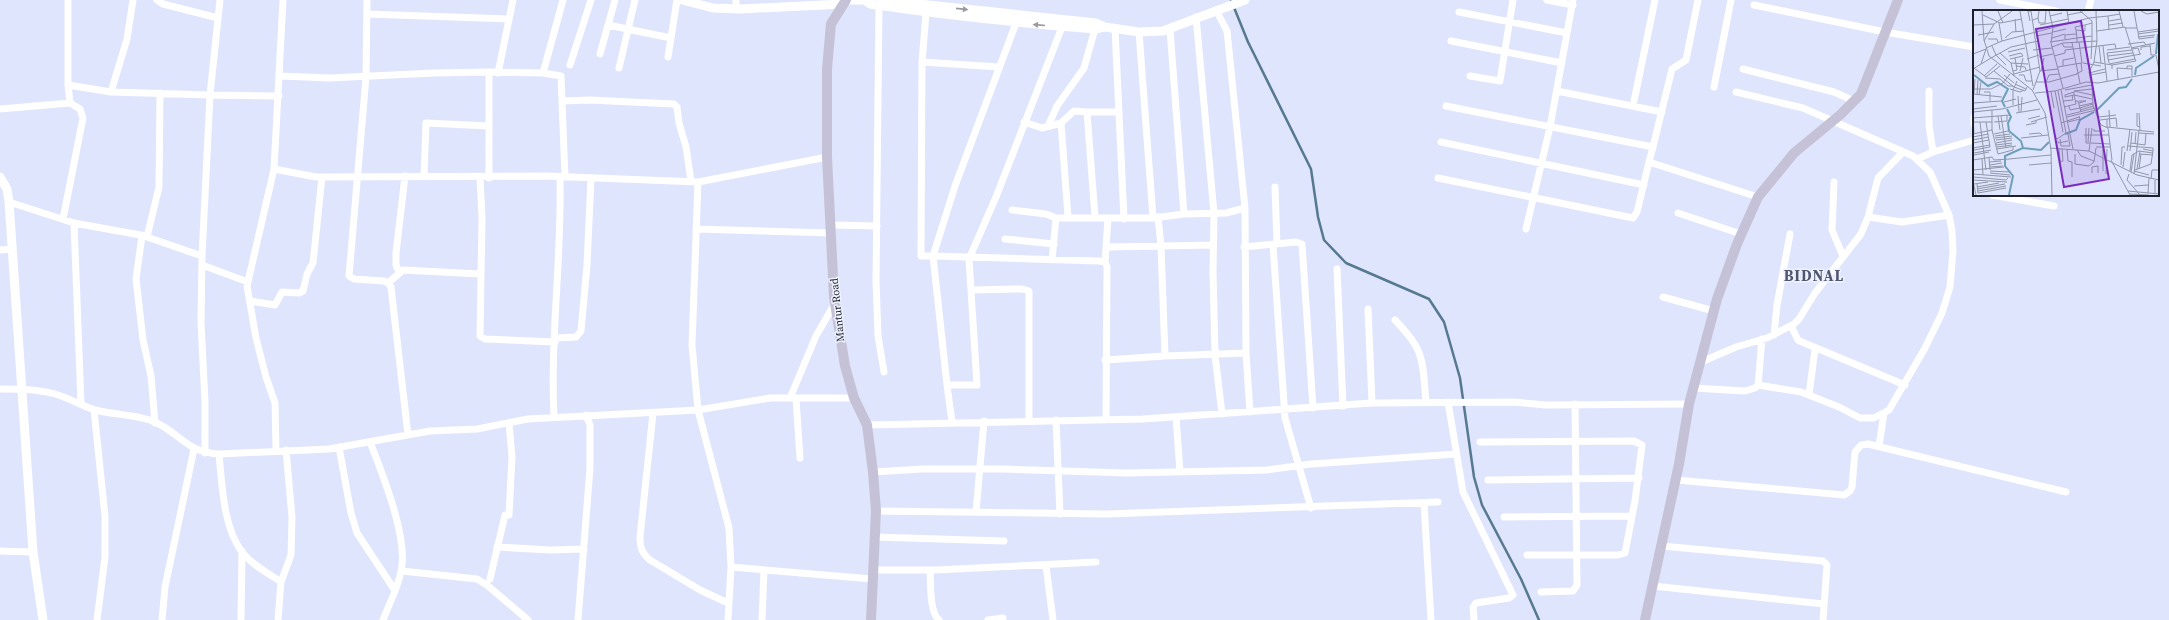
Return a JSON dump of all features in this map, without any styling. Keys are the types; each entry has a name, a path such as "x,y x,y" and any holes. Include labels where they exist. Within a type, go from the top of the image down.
{"main road":[{"path":"1645,620 1676,480 1689,404 1714,311 1741,234 1758,197 1794,153 1861,94 1898,0"},
{"name":"Mantur Road","path":"845,1 831,24 827,69 827,157 835,303 845,366 854,398 867,425 873,472 876,510 871,620"}],"street":[{"path":"68,0 68,85 70,103"},
{"path":"111,92 127,39 133,0"},
{"path":"157,0 163,4 218,18"},
{"path":"205,453 205,402 201,323 202,256 210,95 220,0"},
{"path":"276,451 275,403 266,377 256,338 248,282 274,169 283,0"},
{"path":"367,0 366,77 349,276 354,279 388,282 403,270 480,274"},
{"path":"498,73 513,0"},
{"path":"543,73 563,0"},
{"path":"570,65 591,0"},
{"path":"600,54 615,0"},
{"path":"619,68 635,0"},
{"path":"668,57 677,0"},
{"path":"682,0 709,4 736,5 867,1 870,4 880,3 1096,22 1105,27 1139,32 1170,30 1196,17 1245,0"},
{"path":"1470,76 1500,81 1513,0"},
{"path":"1526,229 1532,198 1550,127 1573,2 1547,0"},
{"path":"1634,106 1655,0"},
{"path":"1438,178 1633,218 1638,212 1672,69 1686,60 1698,0"},
{"path":"1714,87 1729,0"},
{"path":"2000,0 2051,10"},
{"path":"2088,10 2091,0"},
{"path":"880,3 926,12 1016,23 1095,29 1105,27"},
{"path":"880,3 876,281 878,336 884,372"},
{"path":"1754,5 1885,32 1973,47"},
{"path":"1218,9 1227,31 1245,208 1244,248 1246,353 1250,412"},
{"path":"926,12 922,62 921,256 969,259 1100,261 1105,263"},
{"path":"1459,12 1567,33"},
{"path":"367,14 509,19"},
{"path":"1196,17 1214,214 1213,245 1215,355 1222,414"},
{"path":"952,422 933,256 955,186 1016,23"},
{"path":"608,25 671,38"},
{"path":"947,385 977,385 969,259 996,198 1024,122 1062,27"},
{"path":"1048,126 1057,106 1084,68 1095,29"},
{"path":"1115,29 1124,219"},
{"path":"1170,30 1184,214"},
{"path":"1139,32 1156,217 1161,246 1165,356"},
{"path":"1452,41 1562,63"},
{"path":"922,62 999,67"},
{"path":"1743,69 1834,92 1854,101"},
{"path":"280,76 329,78 489,72 543,73 561,76 562,177 553,382 554,417"},
{"path":"489,72 489,178"},
{"path":"68,85 111,92 279,96"},
{"path":"1557,91 1662,112"},
{"path":"1929,91 1929,125 1933,152"},
{"path":"1736,92 1803,108 1917,159 1930,172 1949,215 1953,251 1950,287 1942,313 1905,385 1889,410 1874,418 1860,418 1840,407 1809,395 1758,385"},
{"path":"155,422 151,376 143,340 136,279 145,236 158,187 160,94"},
{"path":"562,101 590,100 674,104 677,107 679,123 694,181 696,229 692,345 698,410 729,528 732,567 728,603 728,620"},
{"path":"0,109 70,103 80,109 83,118 62,218"},
{"path":"1446,106 1653,147"},
{"path":"1024,122 1042,128 1061,123 1074,111 1118,112"},
{"path":"1087,112 1095,217"},
{"path":"424,176 426,123 489,126"},
{"path":"1061,123 1068,217"},
{"path":"1917,159 1933,152 1973,140"},
{"path":"1441,142 1644,185"},
{"path":"1700,362 1736,347 1774,335 1799,320 1815,293 1861,234 1868,217 1878,178 1903,152"},
{"path":"274,169 322,177 562,177 694,181 827,157"},
{"path":"1649,162 1758,197"},
{"path":"399,272 396,265 396,253 405,176"},
{"path":"0,177 7,189 9,202 23,388 33,552 43,620"},
{"path":"250,301 275,305 282,292 299,293 304,291 307,274 313,263 322,177"},
{"path":"480,177 482,218 479,327 482,338 555,340 576,337 581,331 587,265 591,178"},
{"path":"1834,182 1832,230 1843,256"},
{"path":"1276,187 1275,245 1284,411 1298,466 1311,508"},
{"path":"1998,196 2054,206"},
{"path":"9,202 74,223 145,236 202,256"},
{"path":"1012,210 1046,214 1056,218 1095,217 1124,219 1184,214 1226,213 1245,208"},
{"path":"1678,213 1741,234"},
{"path":"1868,217 1902,222 1949,215"},
{"path":"1052,260 1056,218"},
{"path":"1106,420 1105,263 1108,218"},
{"path":"74,223 81,403"},
{"path":"696,229 832,229 877,226"},
{"path":"1774,335 1777,305 1790,234"},
{"path":"1005,239 1054,244"},
{"path":"1244,248 1300,243 1303,247 1313,408"},
{"path":"1107,247 1213,245"},
{"path":"0,250 12,249"},
{"path":"202,265 248,282"},
{"path":"1337,269 1343,406"},
{"path":"388,282 391,287 408,435"},
{"path":"971,290 1022,289 1029,291 1029,421"},
{"path":"1663,297 1714,311"},
{"path":"800,458 793,398 816,336 835,303"},
{"path":"1368,309 1372,403"},
{"path":"1395,320 1410,335 1421,355 1426,402"},
{"path":"1791,326 1798,340 1815,349 1905,385"},
{"path":"1693,388 1751,391 1758,385 1762,340"},
{"path":"1809,395 1815,349"},
{"path":"1105,360 1246,353"},
{"path":"0,389 23,388 45,391 81,403 94,410 131,416 155,422 194,449 205,453 219,454 339,447 430,431 477,429 509,422 554,417 698,410 770,398 854,398"},
{"path":"1448,402 1463,492 1513,595 1509,598 1476,603 1473,607 1474,619"},
{"path":"867,425 1176,417 1284,411 1372,403 1478,402 1689,404"},
{"path":"1541,592 1569,592 1576,589 1575,404"},
{"path":"94,410 105,529 105,557 97,620"},
{"path":"652,413 640,537 640,546 643,555 700,590 728,603"},
{"path":"1879,446 1884,413"},
{"path":"578,620 590,468 590,425 586,415"},
{"path":"1176,417 1180,472"},
{"path":"1056,420 1060,514"},
{"path":"976,512 984,421"},
{"path":"490,579 497,547 507,515 512,457 509,422"},
{"path":"1480,442 1634,441 1641,443 1643,447 1639,478 1625,553 1618,555 1527,555"},
{"path":"370,442 393,503 402,548 402,571 383,620"},
{"path":"1676,480 1844,495 1850,492 1852,487 1856,452 1858,447 1868,444 2066,492"},
{"path":"339,447 351,513 357,533 394,589"},
{"path":"162,620 165,587 194,449"},
{"path":"278,620 281,582 291,555 292,517 286,450"},
{"path":"219,454 223,501 233,533 242,552 253,563 281,582"},
{"path":"873,472 922,469 979,471 1003,469 1126,473 1267,470 1298,466 1456,454"},
{"path":"1488,480 1639,478"},
{"path":"876,510 1107,514 1311,508 1438,502"},
{"path":"1424,503 1431,620"},
{"path":"1504,517 1632,516"},
{"path":"874,537 1004,541"},
{"path":"1662,546 1823,561 1827,565 1823,620"},
{"path":"497,547 550,550 584,549"},
{"path":"0,551 33,552"},
{"path":"241,620 242,552"},
{"path":"732,567 872,575 930,570 1046,566 1096,562"},
{"path":"1046,566 1053,620"},
{"path":"762,620 764,570"},
{"path":"930,570 933,610 939,620"},
{"path":"402,571 477,579 487,585 528,620"},
{"path":"1653,586 1824,604"},
{"path":"988,620 1003,618"}],"waterway":[{"path":"1231,0 1248,42 1311,169 1318,217 1324,240 1346,263 1429,299 1444,322 1460,378 1474,477 1482,505 1521,579 1539,620"}],"district":[{"name":"BIDNAL","path":"1814,276"}]}
